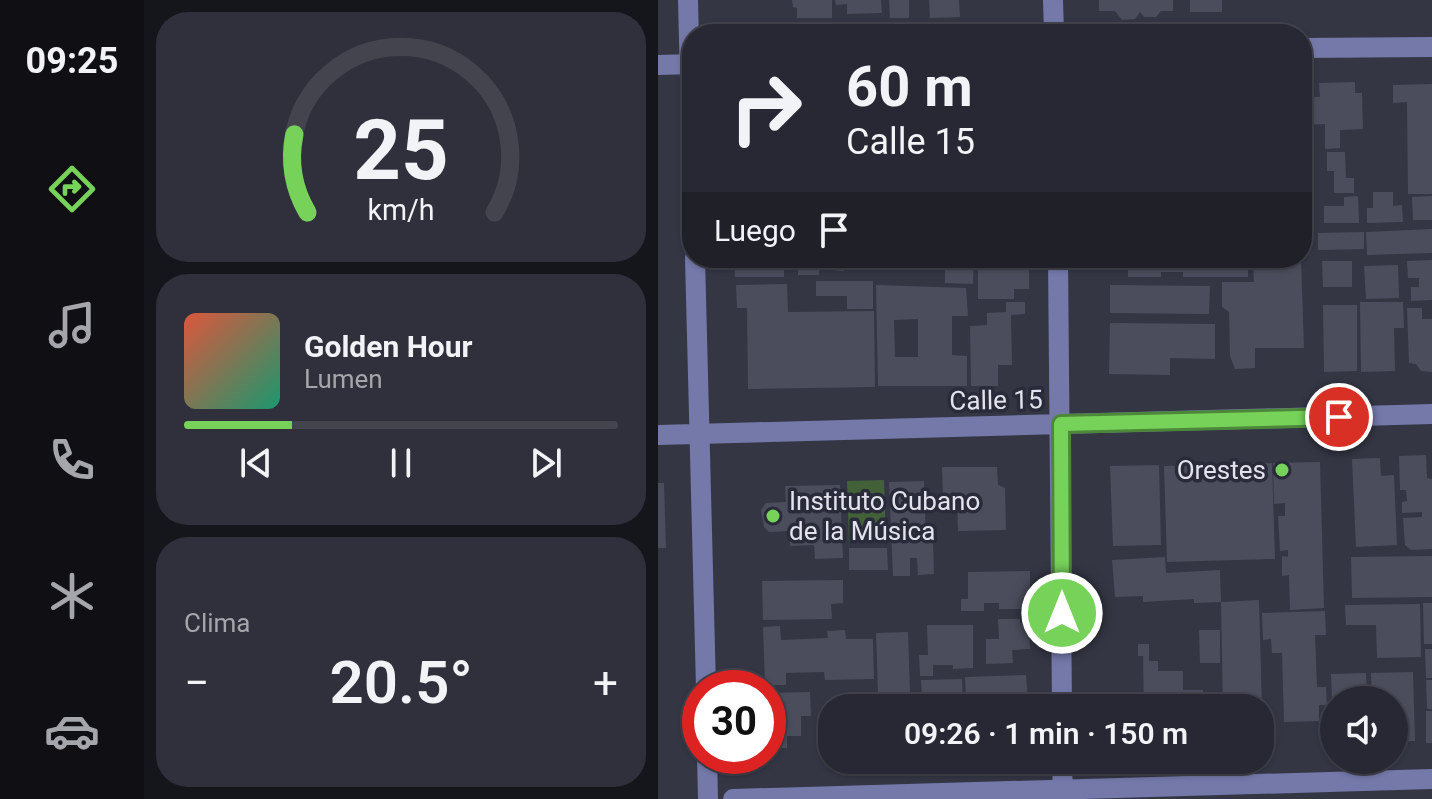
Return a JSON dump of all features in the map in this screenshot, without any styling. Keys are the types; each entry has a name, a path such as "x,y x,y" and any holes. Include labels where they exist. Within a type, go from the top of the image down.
{"street":[{"path":"688,0 689,24"},
{"path":"1053,0 1054,24"},
{"path":"1312,48 1432,47"},
{"path":"658,65 682,64"},
{"path":"695,268 706,670"},
{"path":"1058,268 1062,694"},
{"name":"Calle 15","path":"658,435 1432,414"},
{"path":"707,774 708,799"},
{"path":"1062,774 1063,795"},
{"path":"733,799 1063,795 1432,779"}],"green space":[{"path":"884,480 886,540 849,542 847,481"}],"building":[{"path":"792,0 832,0 832,18 797,18 797,8 793,7"},
{"path":"835,0 881,0 882,13 847,14 847,4 836,5"},
{"path":"889,0 909,0 909,18 890,18"},
{"path":"929,0 959,0 960,17 930,18"},
{"path":"1099,0 1173,0 1173,11 1161,11 1156,17 1144,17 1140,12 1135,19 1122,20 1115,11 1099,11"},
{"path":"1190,0 1222,0 1222,12 1190,12"},
{"path":"1355,82 1355,93 1362,93 1363,129 1340,130 1340,148 1325,149 1325,124 1312,125 1312,97 1320,97 1319,83"},
{"path":"1432,84 1432,194 1408,194 1407,102 1393,103 1393,85"},
{"path":"1327,152 1345,152 1346,178 1354,178 1354,193 1334,193 1334,171 1327,171"},
{"path":"1373,192 1393,192 1393,206 1402,205 1403,222 1367,223 1367,208 1373,208"},
{"path":"1358,196 1359,223 1324,223 1324,206 1344,206 1344,197"},
{"path":"1432,196 1432,220 1413,220 1412,197"},
{"path":"1432,229 1432,253 1367,255 1366,232"},
{"path":"1364,232 1364,249 1318,250 1318,233"},
{"path":"1432,260 1432,300 1411,301 1411,287 1419,287 1419,278 1408,278 1407,261"},
{"path":"1322,261 1352,261 1352,287 1323,287"},
{"path":"1398,265 1399,298 1366,299 1364,266"},
{"path":"735,268 784,268 784,277 735,277"},
{"path":"798,268 819,268 819,275 798,275"},
{"path":"945,268 974,268 973,284 945,283"},
{"path":"978,268 1029,268 1029,289 1014,289 1014,299 978,299"},
{"path":"1248,268 1248,277 1183,277 1183,272 1161,272 1161,277 1128,277 1128,269 1103,269"},
{"path":"1253,268 1301,268 1304,348 1255,348 1255,368 1235,369 1230,356 1229,312 1222,307 1222,282 1254,282"},
{"path":"816,281 873,281 873,309 847,309 847,296 816,296"},
{"path":"787,284 788,312 874,311 875,387 748,389 747,308 737,308 736,285"},
{"path":"876,285 966,288 968,316 952,316 952,355 967,356 967,386 878,386","holes":["918,319 918,357 895,357 894,320"]},
{"path":"1110,285 1210,286 1209,314 1110,313"},
{"path":"1006,302 1025,302 1025,314 1011,315 1012,365 998,365 998,386 971,386 970,326 987,325 987,313 1006,312"},
{"path":"1360,302 1403,302 1404,328 1394,328 1395,371 1361,372"},
{"path":"1323,305 1357,305 1357,371 1324,372"},
{"path":"1407,308 1422,308 1422,319 1432,319 1432,372 1421,371 1416,364 1409,363"},
{"path":"1110,323 1215,324 1215,359 1170,358 1170,375 1109,374"},
{"path":"1426,455 1427,478 1432,479 1432,549 1411,550 1405,545 1403,518 1422,517 1422,512 1402,513 1402,502 1407,501 1406,490 1400,490 1399,456"},
{"path":"1380,458 1381,476 1394,475 1397,545 1356,547 1352,459"},
{"path":"1320,462 1324,608 1290,610 1289,575 1282,576 1282,556 1288,557 1288,550 1280,551 1278,516 1285,516 1285,503 1274,504 1273,463"},
{"path":"1272,463 1275,559 1167,562 1164,466"},
{"path":"1159,465 1161,545 1113,546 1110,466"},
{"path":"942,467 997,467 998,485 1005,488 1006,530 958,531 957,500 943,500"},
{"path":"924,481 926,541 933,540 934,574 918,575 917,558 910,558 910,576 893,576 889,482"},
{"path":"658,483 664,483 666,548 658,548"},
{"path":"840,485 843,558 815,559 814,545 790,546 790,531 769,532 764,527 761,510 766,503 786,502 785,486"},
{"path":"849,548 887,548 888,570 849,570"},
{"path":"1432,556 1432,597 1352,598 1351,557"},
{"path":"1165,557 1166,573 1220,570 1221,602 1194,603 1194,599 1143,602 1143,596 1115,597 1112,560"},
{"path":"1030,571 1030,609 999,609 999,603 984,603 984,611 961,611 961,599 968,599 968,572"},
{"path":"843,580 843,603 831,604 832,619 763,620 762,581"},
{"path":"1259,600 1262,694 1223,694 1221,602"},
{"path":"1423,603 1432,603 1432,644 1424,644"},
{"path":"1420,604 1421,657 1377,658 1376,625 1346,625 1345,605"},
{"path":"1325,611 1326,635 1315,635 1317,687 1320,687 1319,721 1284,722 1282,653 1272,653 1271,639 1263,640 1262,613"},
{"path":"998,619 1020,619 1020,623 1029,623 1030,649 1012,650 1013,663 986,664 986,639 999,639"},
{"path":"927,625 973,625 973,668 953,669 953,665 933,665 933,676 920,676 919,655 928,655"},
{"path":"780,626 781,640 828,638 827,631 845,630 846,639 873,639 874,679 825,680 824,672 764,670 763,627"},
{"path":"1199,630 1220,630 1220,663 1200,663"},
{"path":"908,632 910,692 878,693 876,633"},
{"path":"1138,644 1149,644 1149,661 1158,661 1158,671 1183,671 1183,690 1203,690 1203,694 1144,694 1143,656 1138,656"},
{"path":"1425,649 1432,649 1432,678 1426,678"},
{"path":"1413,672 1415,741 1408,741 1408,686 1371,686 1371,673"},
{"path":"1366,673 1366,686 1331,686 1331,674"},
{"path":"1026,675 1028,694 966,694 965,677"},
{"path":"962,679 963,694 922,694 921,680"},
{"path":"1426,680 1432,680 1432,709 1427,709"},
{"path":"810,692 811,716 801,716 801,736 787,736 787,748 786,748 786,693"},
{"path":"1426,711 1432,711 1432,743 1426,743"}],"place":[{"name":"Orestes","path":"1282,470"},
{"name":"Instituto Cubano de la Música","path":"773,516"}],"route":[{"path":"1062,613 1061,424 1339,417"}]}
